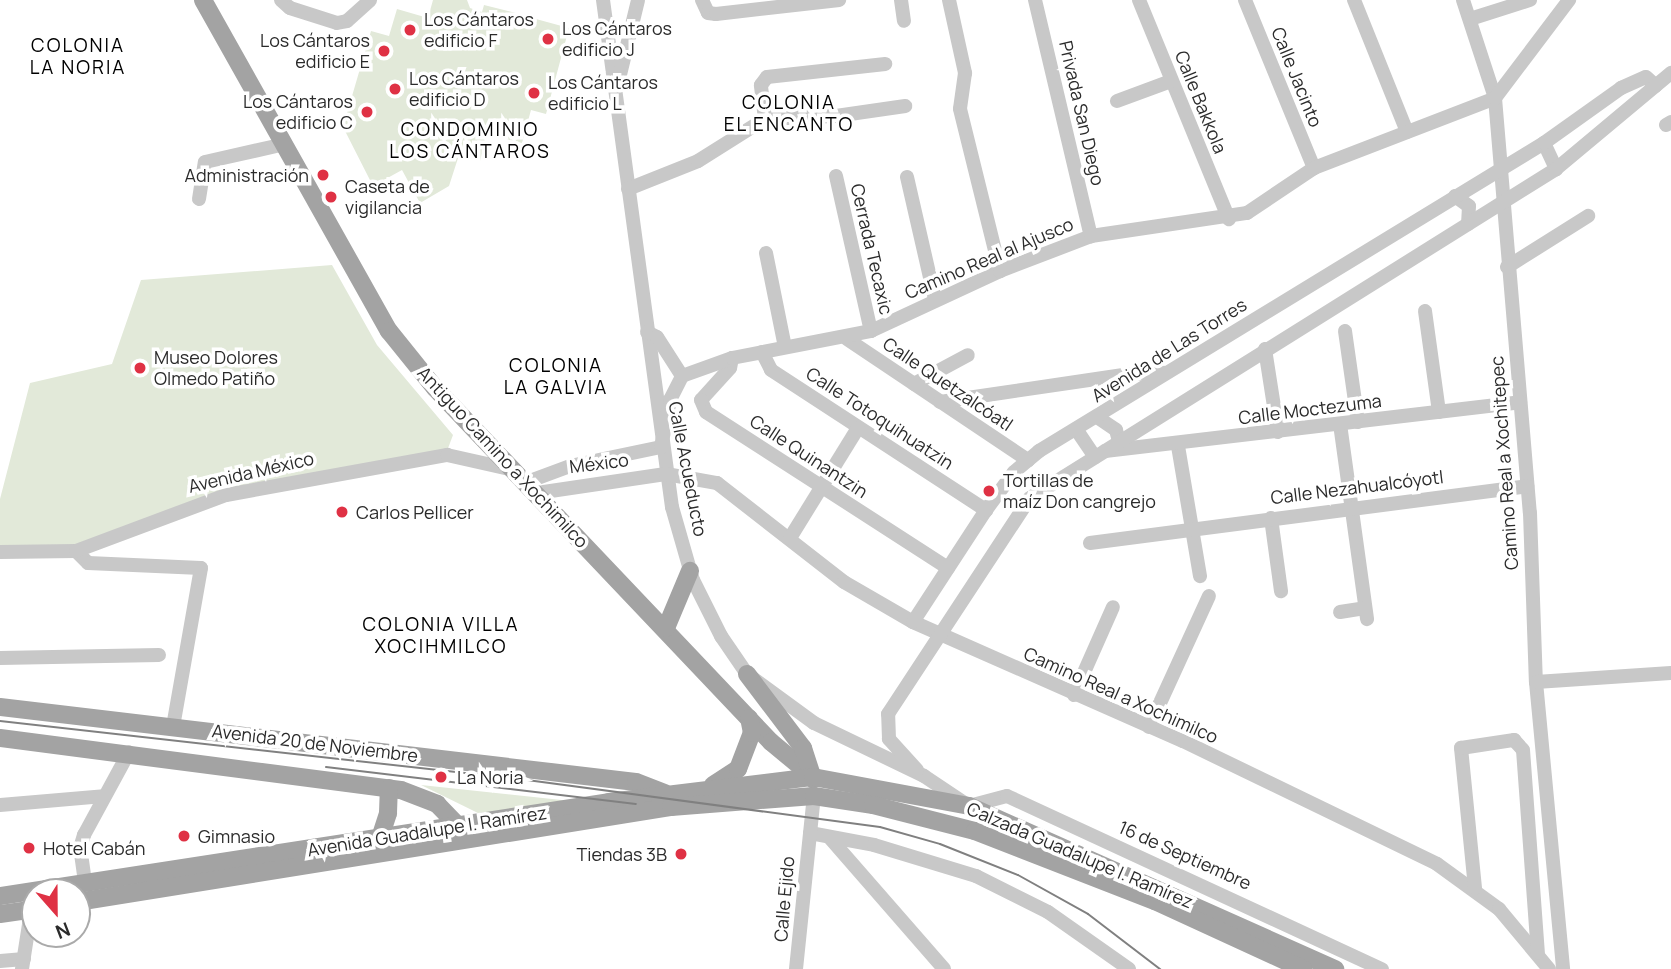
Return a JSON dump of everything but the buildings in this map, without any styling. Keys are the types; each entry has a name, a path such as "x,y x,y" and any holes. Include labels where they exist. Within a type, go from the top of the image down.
{"main road":[{"name":"Antiguo Camino a Xochimilco","path":"204,0 389,331 435,388 749,718 813,777"},
{"path":"666,628 690,571"},
{"path":"747,674 803,748 813,777 814,796"},
{"name":"Avenida 20 de Noviembre","path":"0,707 636,782 668,794"},
{"path":"706,789 738,769 752,733 749,718"},
{"name":"Avenida 20 de Noviembre","path":"0,738 129,752 389,788 437,804 464,832"},
{"name":"Avenida Guadalupe I. Ramírez","path":"91,899 668,794 813,777"},
{"name":"Calzada Guadalupe I. Ramírez","path":"813,777 969,806 1335,969"},
{"path":"380,838 388,813 389,788"},
{"name":"Avenida Guadalupe I. Ramírez","path":"91,881 380,838 464,832 695,803 814,796"},
{"name":"Calzada Guadalupe I. Ramírez","path":"814,796 882,807 975,831 1155,901 1303,969"},
{"name":"Avenida Guadalupe I. Ramírez","path":"0,896 21,893"},
{"path":"0,914 21,911"}],"street":[{"path":"281,0 290,8 337,23 347,21 362,1"},
{"name":"Calle Acueducto","path":"603,0 661,447 690,571 721,636 747,674 814,723 924,776 969,806"},
{"path":"615,95 638,0"},
{"path":"702,0 708,13 839,0"},
{"path":"901,0 904,21"},
{"path":"950,0 965,73 960,109 1000,271"},
{"name":"Privada San Diego","path":"1035,0 1091,236"},
{"name":"Calle Bakkola","path":"1139,0 1229,219"},
{"name":"Calle Jacinto","path":"1245,0 1314,168"},
{"path":"1354,0 1407,132"},
{"name":"Camino Real a Xochitepec","path":"1463,0 1495,98 1527,486 1536,682 1563,969"},
{"path":"1470,19 1530,0"},
{"path":"1495,98 1569,0"},
{"path":"765,119 761,85 767,77 885,64"},
{"path":"924,776 888,739 885,724 939,635 1030,498 1556,169 1671,73"},
{"name":"Avenida de Las Torres","path":"913,622 986,510 1028,460 1544,143 1621,88 1646,77 1656,86"},
{"path":"1117,101 1171,81"},
{"name":"Camino Real al Ajusco","path":"682,376 732,358 785,347 847,339 871,331 935,299 1091,236 1229,219 1247,213 1314,168 1495,98"},
{"path":"628,189 698,161 765,119 836,116 905,106"},
{"path":"1544,143 1556,169"},
{"path":"200,199 205,162 285,144"},
{"name":"Cerrada Tecaxic","path":"836,176 871,331"},
{"path":"906,177 935,299"},
{"path":"1455,197 1469,206 1468,224"},
{"path":"1507,267 1588,216"},
{"path":"765,253 785,347"},
{"path":"1425,311 1439,412"},
{"path":"1345,331 1358,422"},
{"path":"526,482 570,466 661,447 670,400 682,376 657,337 647,332"},
{"name":"Calle Quetzalcóatl","path":"847,339 1028,460"},
{"path":"1265,349 1278,432"},
{"name":"Calle Totoquihuatzin","path":"762,352 771,370 986,510"},
{"path":"914,384 968,355"},
{"name":"Calle Quinantzin","path":"732,358 730,368 701,400 701,406 948,568"},
{"path":"940,402 1130,374 1167,373"},
{"name":"Calle Moctezuma","path":"1099,454 1520,402"},
{"path":"1097,417 1116,430 1119,441"},
{"path":"1340,424 1366,613 1340,612"},
{"path":"790,538 858,428"},
{"path":"1076,429 1099,454"},
{"path":"1178,446 1200,576"},
{"name":"Avenida México","path":"0,552 76,551 187,506 336,473 447,455 526,482"},
{"name":"México","path":"526,482 666,474"},
{"name":"Camino Real a Xochimilco","path":"666,474 717,483 844,582 913,622 1149,727 1437,864 1475,888 1538,951 1549,969"},
{"name":"Calle Nezahualcóyotl","path":"1090,543 1351,506 1527,486"},
{"path":"1271,518 1281,591"},
{"path":"76,551 88,563 201,568 173,726"},
{"path":"1149,727 1209,596"},
{"path":"1074,695 1113,607"},
{"path":"0,658 159,655"},
{"path":"1536,682 1671,673"},
{"path":"1475,888 1461,748 1514,740 1523,750 1538,951"},
{"path":"84,878 80,848 104,796 129,752"},
{"path":"0,804 104,796"},
{"name":"Calle Ejido","path":"796,969 814,796"},
{"name":"16 de Septiembre","path":"969,806 1007,796 1382,969"},
{"path":"810,833 874,845 976,876 1048,912 1129,969"},
{"path":"829,836 944,969"},
{"path":"0,961 23,964"}],"green space":[{"path":"433,0 467,0 470,8 482,12 484,5 520,14 518,23 533,28 536,19 569,28 546,114 531,110 522,143 487,134 480,161 459,155 449,186 420,203 402,170 373,186 343,127 371,31 389,36 397,9 428,18"},
{"path":"332,265 377,345 453,435 444,459 225,497 85,548 0,548 0,499 30,383 112,364 141,280"},
{"path":"421,785 580,802 480,814"}],"tram line":[{"path":"0,721 527,780 880,827 940,844 1018,875 1088,914 1160,969"},
{"path":"326,767 636,804"}],"place":[{"name":"Los Cántaros edificio F","path":"410,30"},
{"name":"Los Cántaros edificio J","path":"548,39"},
{"name":"Los Cántaros edificio E","path":"384,51"},
{"name":"Los Cántaros edificio D","path":"395,89"},
{"name":"Los Cántaros edificio L","path":"534,93"},
{"name":"Los Cántaros edificio C","path":"367,112"},
{"name":"Administración","path":"323,175"},
{"name":"Caseta de vigilancia","path":"331,197"},
{"name":"Museo Dolores Olmedo Patiño","path":"140,368"},
{"name":"Tortillas de maíz Don cangrejo","path":"989,491"},
{"name":"Carlos Pellicer","path":"342,512"},
{"name":"La Noria","path":"441,777"},
{"name":"Gimnasio","path":"184,836"},
{"name":"Hotel Cabán","path":"29,848"},
{"name":"Tiendas 3B","path":"681,854"}],"district":[{"name":"COLONIA LA NORIA","path":"78,57"},
{"name":"COLONIA EL ENCANTO","path":"789,114"},
{"name":"CONDOMINIO LOS CÁNTAROS","path":"470,141"},
{"name":"COLONIA LA GALVIA","path":"556,377"},
{"name":"COLONIA VILLA XOCIHMILCO","path":"441,636"}]}
